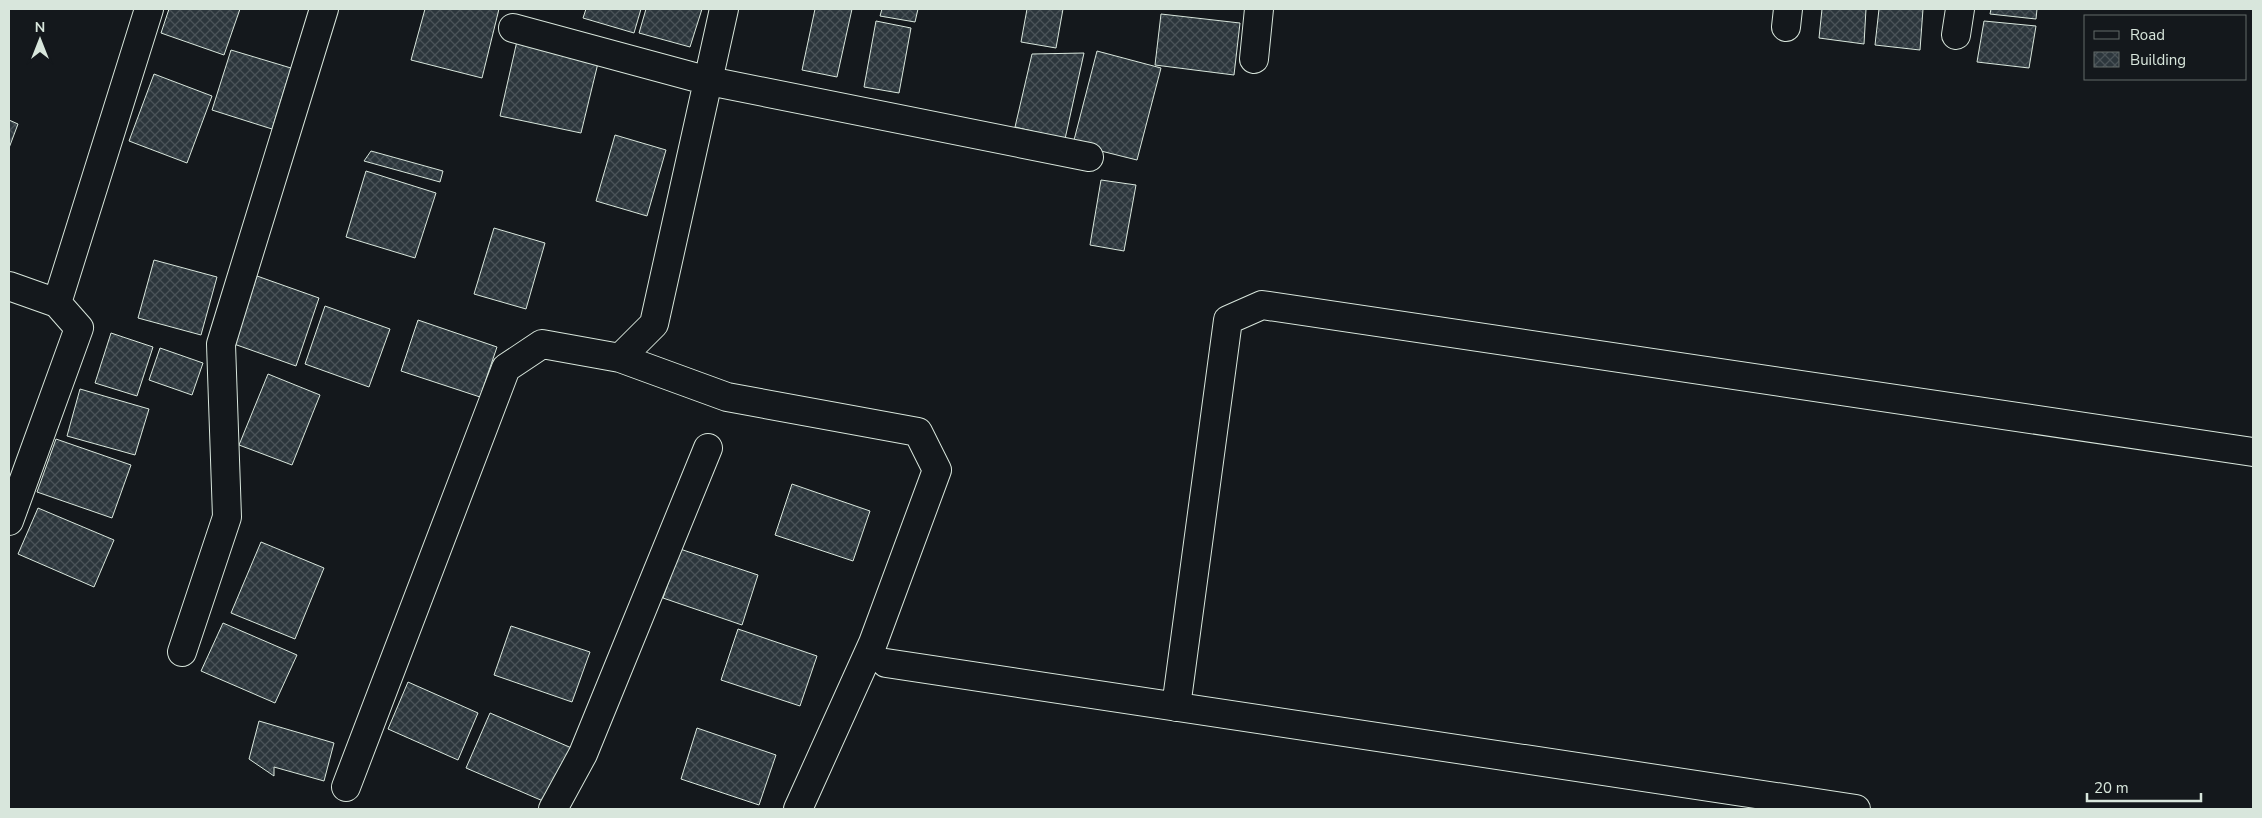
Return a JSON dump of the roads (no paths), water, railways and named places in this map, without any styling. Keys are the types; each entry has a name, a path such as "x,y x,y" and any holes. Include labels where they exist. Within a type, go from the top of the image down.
{"street":[{"path":"57,303 149,9"},
{"path":"182,652 227,517 221,344 324,9"},
{"path":"620,358 654,324 724,9"},
{"path":"1254,59 1259,9"},
{"path":"513,28 709,80 1089,157"},
{"path":"9,286 57,303 79,328 9,521"},
{"path":"1176,707 1228,320 1262,305 2253,452"},
{"path":"346,787 506,368 542,344 620,358 727,397 918,432 937,470 873,643 798,809"},
{"path":"552,809 583,754 708,448"},
{"path":"886,663 1856,809"}]}
